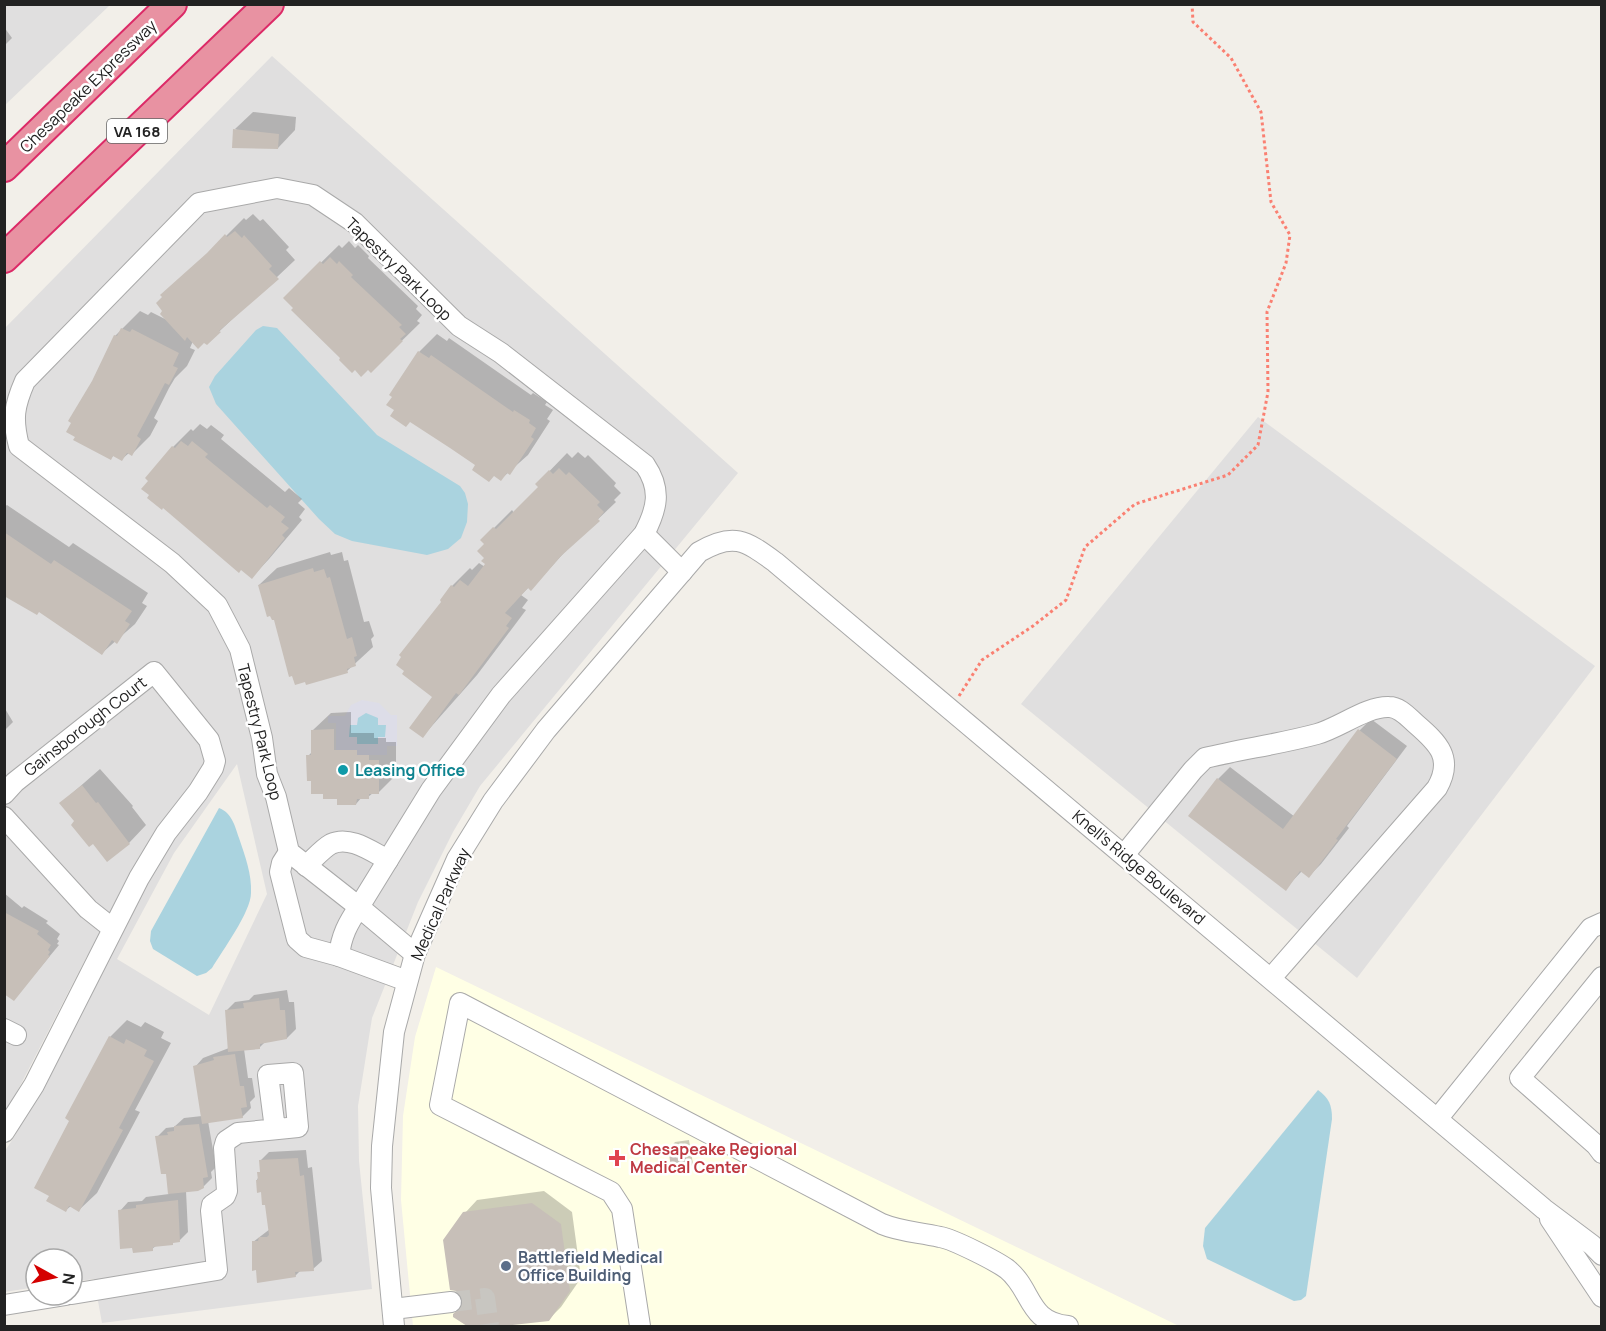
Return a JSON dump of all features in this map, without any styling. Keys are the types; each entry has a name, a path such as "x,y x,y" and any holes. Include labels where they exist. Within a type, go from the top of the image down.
{"highway":[{"name":"Chesapeake Expressway","path":"4,167 172,4"},
{"name":"VA 168","path":"4,258 269,4"}],"street":[{"name":"Tapestry Park Loop","path":"289,852 276,797 267,774 240,649 217,605 172,563 19,446 13,424 16,401 25,381 199,203 277,188 313,195 355,223 459,326 501,353 645,465 653,477 657,495 654,515 644,534 501,695 431,790 347,924 340,940 339,956"},
{"path":"644,534 682,572"},
{"name":"Knell's Ridge Boulevard","path":"725,540 735,540 755,548 775,562 1544,1209 1602,1255"},
{"name":"Medical Parkway","path":"394,1318 381,1188 382,1146 394,1032 415,954 457,859 493,801 546,730 699,552 716,542 725,540"},
{"name":"Gainsborough Court","path":"4,794 15,782 154,672 209,740 215,761 198,792 166,833 112,928 34,1085 4,1132"},
{"path":"1124,855 1192,770 1205,758 1319,734 1379,708 1392,707 1402,712 1438,743 1445,766 1443,777 1437,788 1270,978"},
{"path":"4,817 88,909 112,928"},
{"path":"306,866 332,843 345,841 358,844 388,860"},
{"path":"407,981 339,956 306,947 297,939 280,872 282,863 289,852 415,954"},
{"path":"1438,1118 1591,928 1602,923"},
{"path":"1602,977 1520,1078 1596,1145 1602,1153"},
{"path":"640,1326 622,1209 611,1192 440,1106 460,1003 882,1224 898,1231 943,1237 1006,1268 1016,1278 1036,1312 1056,1325 1068,1326"},
{"path":"84,1292 218,1270 211,1211 212,1204 225,1196 227,1191 224,1148 226,1141 238,1133 275,1129"},
{"name":"Knell's Ridge Boulevard","path":"1544,1209 1602,1297"},
{"path":"4,1305 24,1302"},
{"path":"394,1318 451,1302"}],"path":[{"path":"951,710 982,660 1033,626 1066,600 1085,547 1118,518 1135,504 1228,475 1258,445 1268,392 1267,312 1286,263 1290,236 1271,202 1261,112 1231,58 1193,22 1192,4"}],"shaded area":[{"path":"5,4 110,4 110,5 5,105"},
{"path":"272,56 738,473 480,786 453,832 418,902 372,1018 358,1106 359,1161 372,1289 102,1323 94,1279 84,1280 84,1247 24,1247 24,1289 5,1292 5,1151 36,1098 105,958 87,956 5,1115 5,328","holes":["237,764 267,894 209,1015 117,959 174,853"]},
{"path":"1258,417 1595,666 1357,978 1021,704"},
{"path":"362,700 379,703 391,715 397,715 397,746 387,746 387,755 357,755 336,750 336,723 328,723 328,716 345,716 351,705"},
{"name":"Chesapeake Regional Medical Center","path":"436,967 1179,1326 413,1326 401,1200 403,1116 415,1037"}],"water":[{"path":"263,326 277,328 377,435 460,486 468,504 467,522 461,538 448,549 427,555 352,541 335,534 319,519 216,404 209,387 215,376 256,330"},
{"path":"366,713 378,718 378,725 386,725 385,737 378,737 378,744 357,744 357,737 349,737 350,725 357,725 358,718"},
{"path":"219,808 232,820 248,865 250,901 241,921 212,968 197,976 153,949 150,941 151,931"},
{"path":"1318,1090 1329,1102 1332,1119 1306,1296 1294,1301 1207,1259 1203,1246 1205,1228"}],"building":[{"path":"233,129 279,134 278,149 232,148"},
{"path":"235,231 242,238 244,235 272,266 269,269 279,279 219,331 221,332 207,345 204,343 198,349 187,337 185,341 160,314 162,311 156,303 162,297 160,295 225,234 227,237"},
{"path":"330,257 337,264 339,261 353,275 351,277 402,325 399,327 406,334 400,339 403,341 371,373 368,370 361,377 355,370 352,373 339,360 340,358 291,310 293,308 283,298 320,261 323,264"},
{"path":"121,328 130,332 132,329 179,353 173,366 178,368 169,385 165,383 137,436 141,439 132,456 127,453 122,461 113,456 111,460 73,440 75,437 66,432 71,423 68,421 92,381 114,335 117,336"},
{"path":"418,351 429,358 431,355 513,412 514,410 530,420 529,423 536,428 531,437 534,439 510,475 507,473 501,481 494,476 489,482 472,470 475,465 450,448 410,422 406,427 390,416 394,410 386,405 392,397 389,395"},
{"path":"181,441 188,446 192,441 208,454 205,457 267,508 270,505 285,517 281,522 289,528 282,535 285,538 252,579 241,570 239,573 163,508 162,510 147,498 149,495 141,489 148,481 145,478 172,446 175,448"},
{"path":"559,468 566,475 569,472 600,502 597,505 604,512 598,519 600,521 561,556 531,591 528,588 505,613 512,618 506,626 509,628 459,695 456,693 423,738 409,728 432,697 402,674 404,671 396,665 401,657 399,655 441,602 440,600 451,585 454,587 460,580 468,586 485,564 481,561 484,558 477,551 484,544 480,540 493,527 496,529 538,487 535,484 549,470 553,474"},
{"path":"4,532 51,564 54,560 132,611 125,621 130,624 117,644 112,640 102,655 39,612 37,615 4,596"},
{"path":"313,568 314,572 324,569 327,578 330,577 347,639 352,637 357,656 354,657 356,666 347,669 348,673 306,685 305,682 295,685 292,676 289,677 274,620 270,616 267,617 258,585"},
{"name":"Leasing Office","path":"334,729 334,750 357,750 357,755 369,755 369,760 379,760 379,794 369,794 369,799 357,799 356,805 337,805 337,799 323,799 323,794 311,794 311,781 307,781 306,755 311,755 311,730"},
{"path":"1358,729 1397,759 1309,878 1300,871 1286,891 1188,816 1217,778 1283,829"},
{"path":"82,785 130,844 107,862 93,844 89,847 71,825 74,821 59,803"},
{"path":"4,912 39,931 37,934 51,945 48,950 50,956 14,1001 4,994"},
{"path":"279,998 280,1010 285,1010 287,1039 260,1044 260,1049 228,1052 225,1010 244,1008 243,1003"},
{"path":"109,1036 124,1044 126,1039 147,1050 144,1056 154,1061 119,1128 123,1130 79,1212 69,1206 66,1212 46,1201 49,1196 34,1188 69,1121 65,1118"},
{"path":"235,1054 240,1086 244,1086 247,1107 241,1108 243,1118 202,1124 193,1066 214,1060 213,1057"},
{"path":"199,1124 208,1177 203,1178 204,1188 198,1191 168,1194 166,1174 161,1174 155,1136 168,1135 167,1132 174,1131 174,1126"},
{"path":"684,1144 688,1171 672,1174 668,1147"},
{"path":"298,1158 300,1176 304,1175 314,1271 295,1272 296,1277 257,1283 256,1270 252,1271 252,1241 258,1241 259,1237 269,1235 265,1205 262,1205 261,1192 257,1193 259,1160"},
{"path":"178,1200 180,1242 153,1247 153,1251 133,1253 132,1248 120,1249 118,1210 136,1208 136,1205"},
{"name":"Battlefield Medical Office Building","path":"532,1203 561,1224 570,1291 549,1321 504,1326 467,1326 453,1317 453,1314 462,1307 463,1300 456,1291 450,1290 443,1240 463,1212"}],"tunnel":[{"path":"451,1302 485,1298 489,1326"}],"place":[{"name":"Leasing Office","path":"343,770"},
{"name":"Chesapeake Regional Medical Center","path":"617,1158"},
{"name":"Battlefield Medical Office Building","path":"506,1266"}]}
